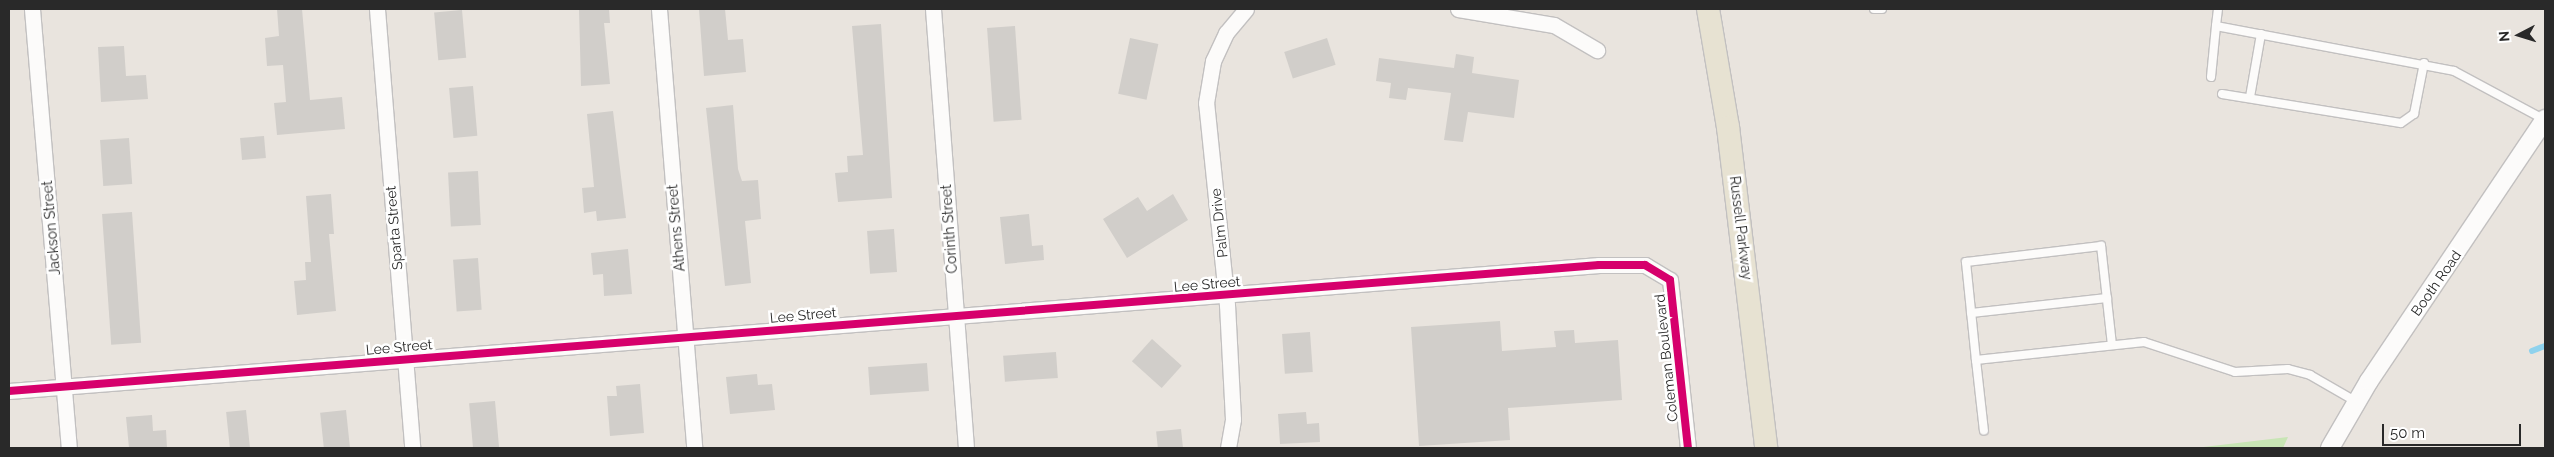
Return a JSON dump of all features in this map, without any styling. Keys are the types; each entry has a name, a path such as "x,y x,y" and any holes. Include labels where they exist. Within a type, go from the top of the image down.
{"main road":[{"name":"Russell Parkway","path":"1708,9 1728,127 1766,448"}],"street":[{"name":"Jackson Street","path":"32,9 69,448"},
{"name":"Sparta Street","path":"376,9 412,448"},
{"name":"Athens Street","path":"659,9 694,448"},
{"name":"Corinth Street","path":"934,9 966,448"},
{"name":"Palm Drive","path":"1228,448 1233,419 1226,295 1206,103 1213,61 1226,32 1246,9"},
{"path":"1458,9 1554,26 1597,50"},
{"name":"Booth Road","path":"2335,446 2357,402 2545,120"},
{"name":"Lee Street","path":"9,391 1600,265"},
{"name":"Coleman Boulevard","path":"1600,265 1645,266 1670,280 1688,448"}],"lane":[{"path":"1874,9 1882,9"},
{"path":"2211,77 2218,9"},
{"path":"2216,26 2424,63 2480,81 2545,120"},
{"path":"2250,97 2261,34"},
{"path":"2222,94 2230,99 2250,97 2401,124 2414,114 2424,63"},
{"path":"1984,431 1966,262 2101,246 2112,345"},
{"path":"1971,312 2107,298"},
{"path":"1976,360 2144,342 2165,346 2235,372 2288,369 2310,375 2357,402"}],"green space":[{"path":"2288,437 2283,448 2195,448"}],"building":[{"path":"277,9 302,9 310,100 342,97 345,129 277,135 274,103 286,102 283,65 267,66 265,38 279,36"},
{"path":"579,9 609,9 610,23 604,23 610,84 581,86"},
{"path":"699,9 725,9 728,40 743,39 746,72 704,76"},
{"path":"462,10 466,58 438,60 434,12"},
{"path":"881,24 892,198 838,202 835,173 848,172 847,156 863,155 852,26"},
{"path":"1015,26 1022,120 994,122 987,28"},
{"path":"1130,38 1158,44 1147,100 1118,94"},
{"path":"1327,38 1336,65 1293,79 1284,52"},
{"path":"124,46 126,76 146,75 148,99 101,102 98,47"},
{"path":"1456,54 1474,57 1472,73 1519,80 1514,118 1468,112 1463,142 1444,140 1451,93 1408,88 1406,100 1389,98 1391,83 1376,81 1379,58 1454,68"},
{"path":"473,86 477,136 453,138 449,88"},
{"path":"733,105 738,169 742,181 758,180 761,219 745,221 751,283 725,286 706,108"},
{"path":"613,111 626,218 597,221 596,211 584,213 582,188 594,187 587,114"},
{"path":"264,136 266,158 242,160 240,138"},
{"path":"129,138 132,184 103,186 100,140"},
{"path":"478,171 481,225 451,226 448,173"},
{"path":"331,194 334,234 329,234 336,311 297,315 294,281 306,280 305,262 311,262 306,196"},
{"path":"1173,194 1188,220 1127,258 1103,219 1138,197 1147,211"},
{"path":"132,212 141,343 111,345 102,214"},
{"path":"1029,214 1032,246 1043,245 1044,260 1005,264 1000,217"},
{"path":"894,229 897,272 870,274 867,231"},
{"path":"628,249 632,294 604,296 603,274 593,275 591,253"},
{"path":"478,258 482,310 457,312 453,260"},
{"path":"1500,321 1502,351 1556,347 1554,331 1574,330 1575,343 1618,340 1622,400 1508,408 1510,440 1419,446 1411,327"},
{"path":"1310,332 1313,372 1285,374 1282,334"},
{"path":"1152,339 1182,366 1162,388 1132,361"},
{"path":"1056,352 1058,378 1005,382 1003,356"},
{"path":"927,363 929,391 870,395 868,367"},
{"path":"757,374 758,385 772,384 775,410 730,414 726,377"},
{"path":"640,384 644,433 610,436 607,396 617,396 616,386"},
{"path":"495,401 499,448 473,448 469,403"},
{"path":"246,410 250,448 230,448 226,412"},
{"path":"346,410 350,448 324,448 320,413"},
{"path":"1306,412 1307,424 1319,423 1320,442 1280,444 1278,414"},
{"path":"152,415 153,431 166,430 167,448 129,448 126,417"},
{"path":"1181,429 1183,448 1158,448 1156,432"}],"waterway":[{"path":"2532,351 2545,346"}],"cycle path":[{"path":"9,391 1599,265 1645,265 1670,280 1688,448"}]}
